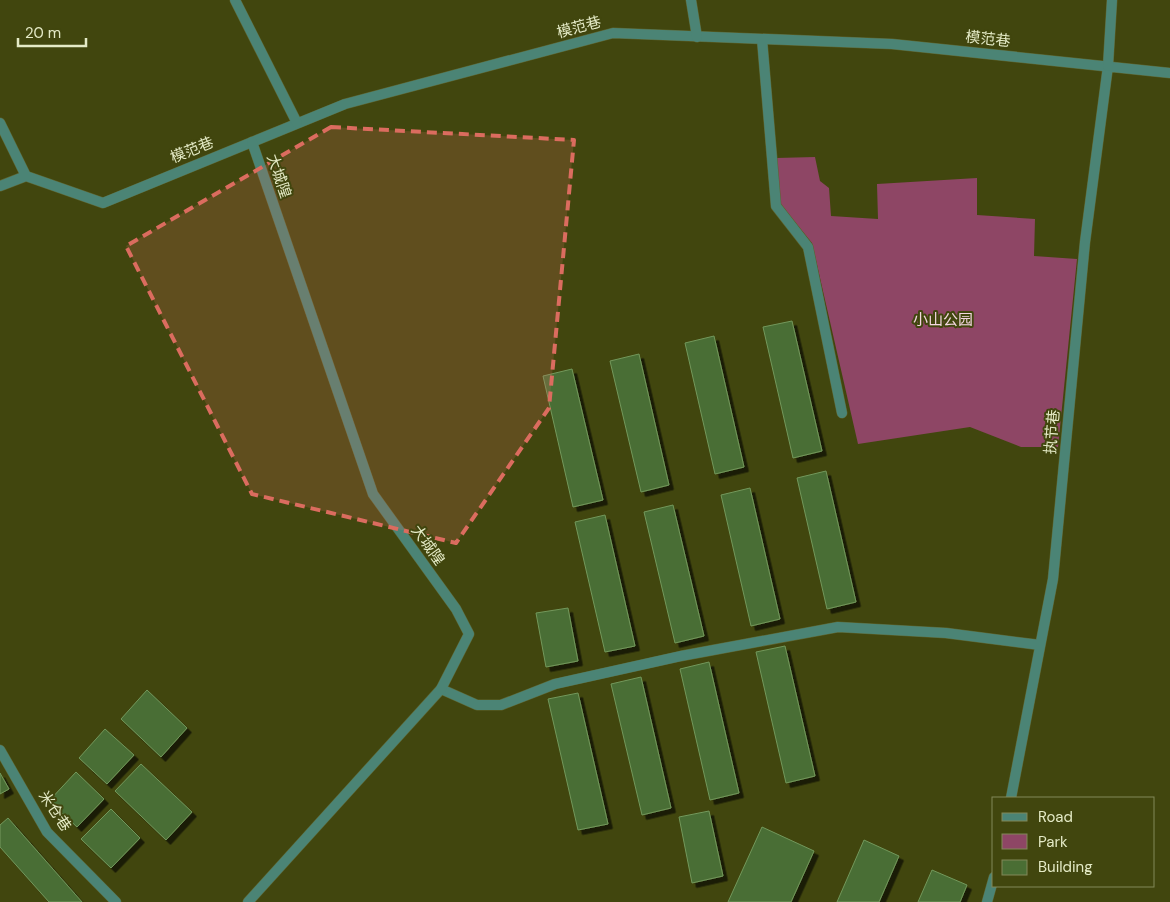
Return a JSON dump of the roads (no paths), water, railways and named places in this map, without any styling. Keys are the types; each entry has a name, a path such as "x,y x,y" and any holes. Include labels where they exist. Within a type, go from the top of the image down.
{"street":[{"path":"235,0 297,123"},
{"path":"691,0 697,37"},
{"name":"执节巷","path":"1011,797 1053,578 1085,242 1108,66 1112,0"},
{"name":"模范巷","path":"26,176 103,203 345,104 613,33 892,44 1170,73"},
{"path":"762,39 776,206 808,247 842,413"},
{"path":"0,123 26,176 0,186"},
{"name":"大城隍","path":"248,902 441,689 469,634 456,609 373,494 252,142"},
{"path":"441,689 477,704 501,705 555,684 681,656 838,627 946,633 1040,645"},
{"name":"米仓巷","path":"0,750 47,832 116,902"},
{"path":"986,902 992,883"}],"park label":[{"name":"小山公园","path":"943,320"}]}
